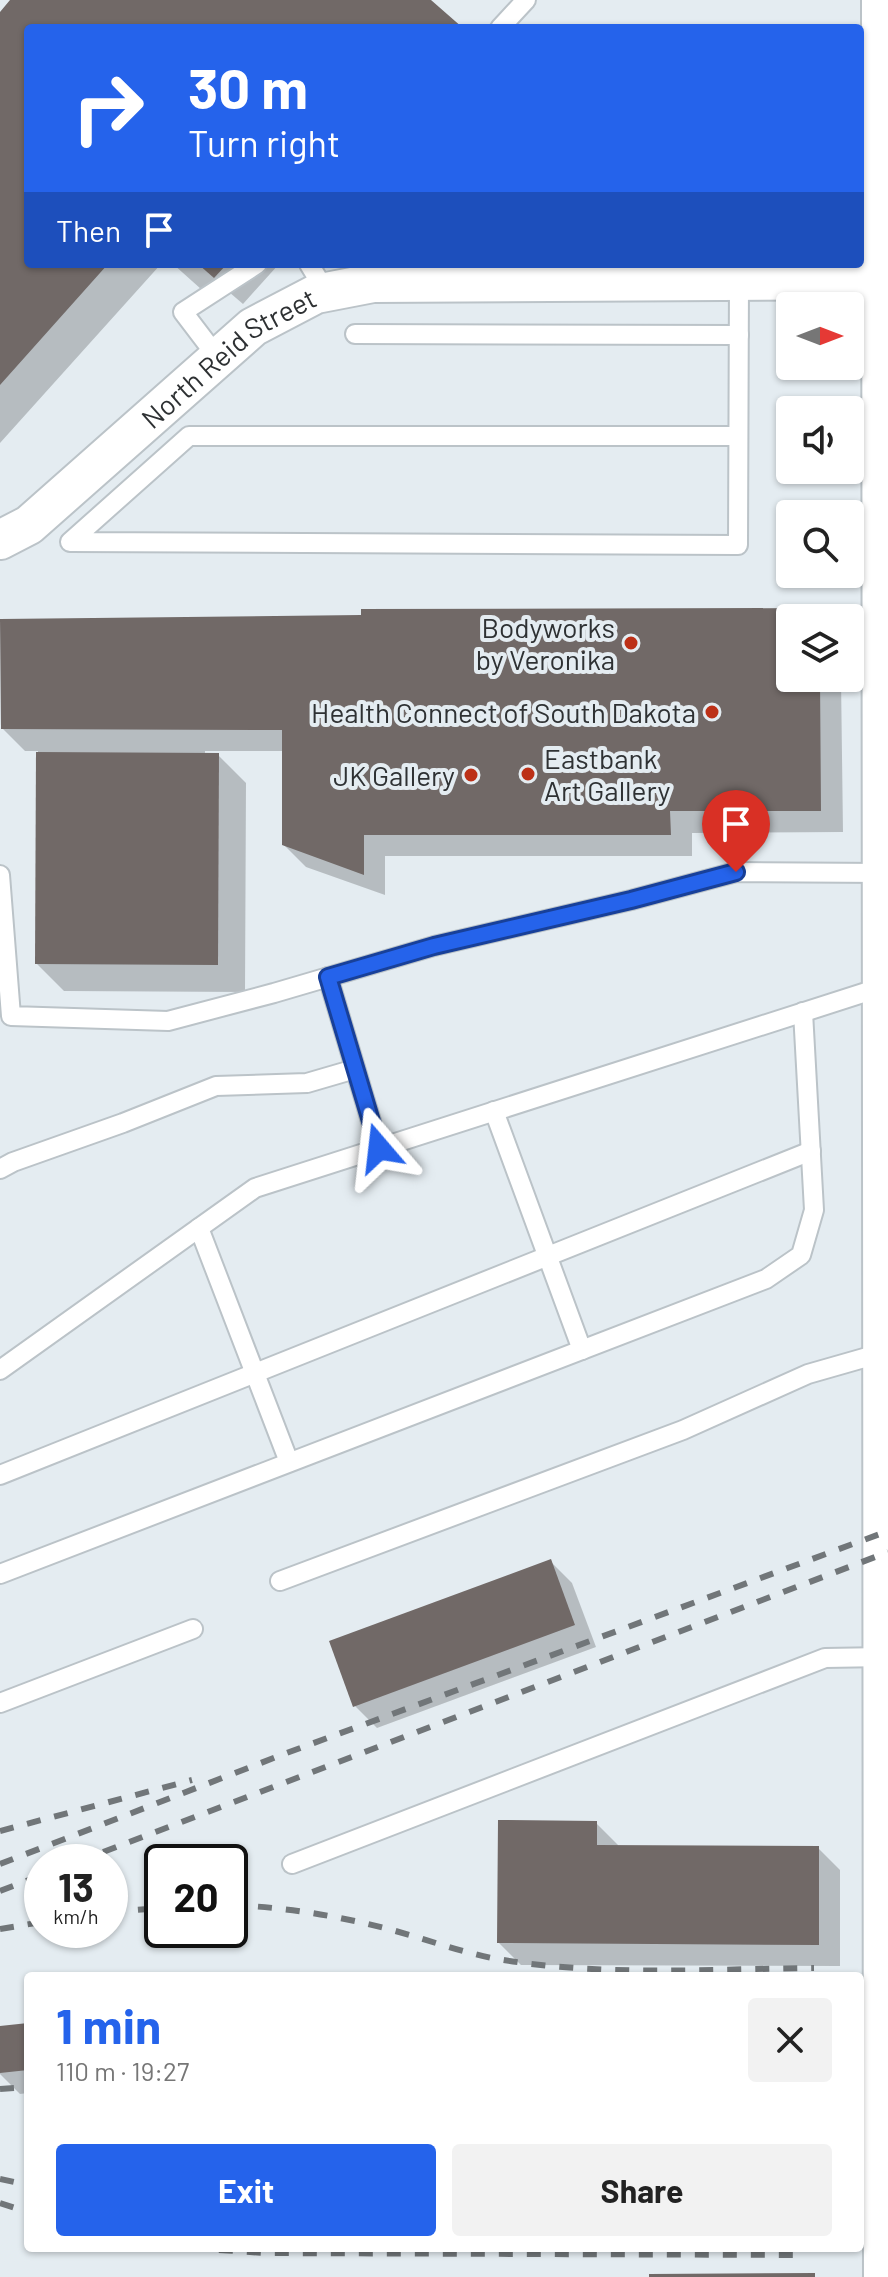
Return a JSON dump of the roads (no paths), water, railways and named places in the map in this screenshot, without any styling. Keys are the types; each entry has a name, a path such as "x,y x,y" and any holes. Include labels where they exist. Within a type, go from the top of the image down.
{"main road":[{"path":"884,0 886,2277"}],"street":[{"name":"North Reid Street","path":"0,540 29,525 253,327 316,294 318,278 376,273 543,273 739,280 884,280"}],"lane":[{"path":"504,24 526,0"},
{"path":"218,358 183,312 251,268"},
{"path":"738,436 189,436 70,542 738,545 739,280"},
{"path":"355,334 739,335"},
{"path":"0,875 11,1016 168,1021 434,946 736,872 885,873"},
{"path":"0,1370 255,1188 803,1012 886,971"},
{"path":"328,977 379,1148"},
{"path":"0,1574 766,1279 801,1255 814,1210 803,1012"},
{"path":"0,1169 216,1086 307,1083 355,1069"},
{"path":"494,1111 582,1350"},
{"path":"0,1475 811,1151"},
{"path":"199,1228 289,1462"},
{"path":"280,1581 683,1430 808,1374 885,1352"},
{"path":"0,1703 193,1629"},
{"path":"292,1864 825,1658 885,1657"}],"railway":[{"path":"0,1864 284,1754 888,1531"},
{"path":"124,1844 888,1552"},
{"path":"0,1831 192,1780"},
{"path":"0,1891 24,1882"},
{"path":"248,1906 332,1916 479,1955 532,1964 612,1970 814,1968"},
{"path":"128,1911 144,1909"},
{"path":"0,1929 24,1925"},
{"path":"0,2089 24,2087"},
{"path":"0,2179 24,2184"},
{"path":"0,2203 24,2211"},
{"path":"250,2252 805,2255"}],"place":[{"name":"Bodyworks by Veronika","path":"631,643"},
{"name":"Health Connect of South Dakota","path":"712,712"},
{"name":"Eastbank Art Gallery","path":"528,774"},
{"name":"JK Gallery","path":"471,775"}]}
